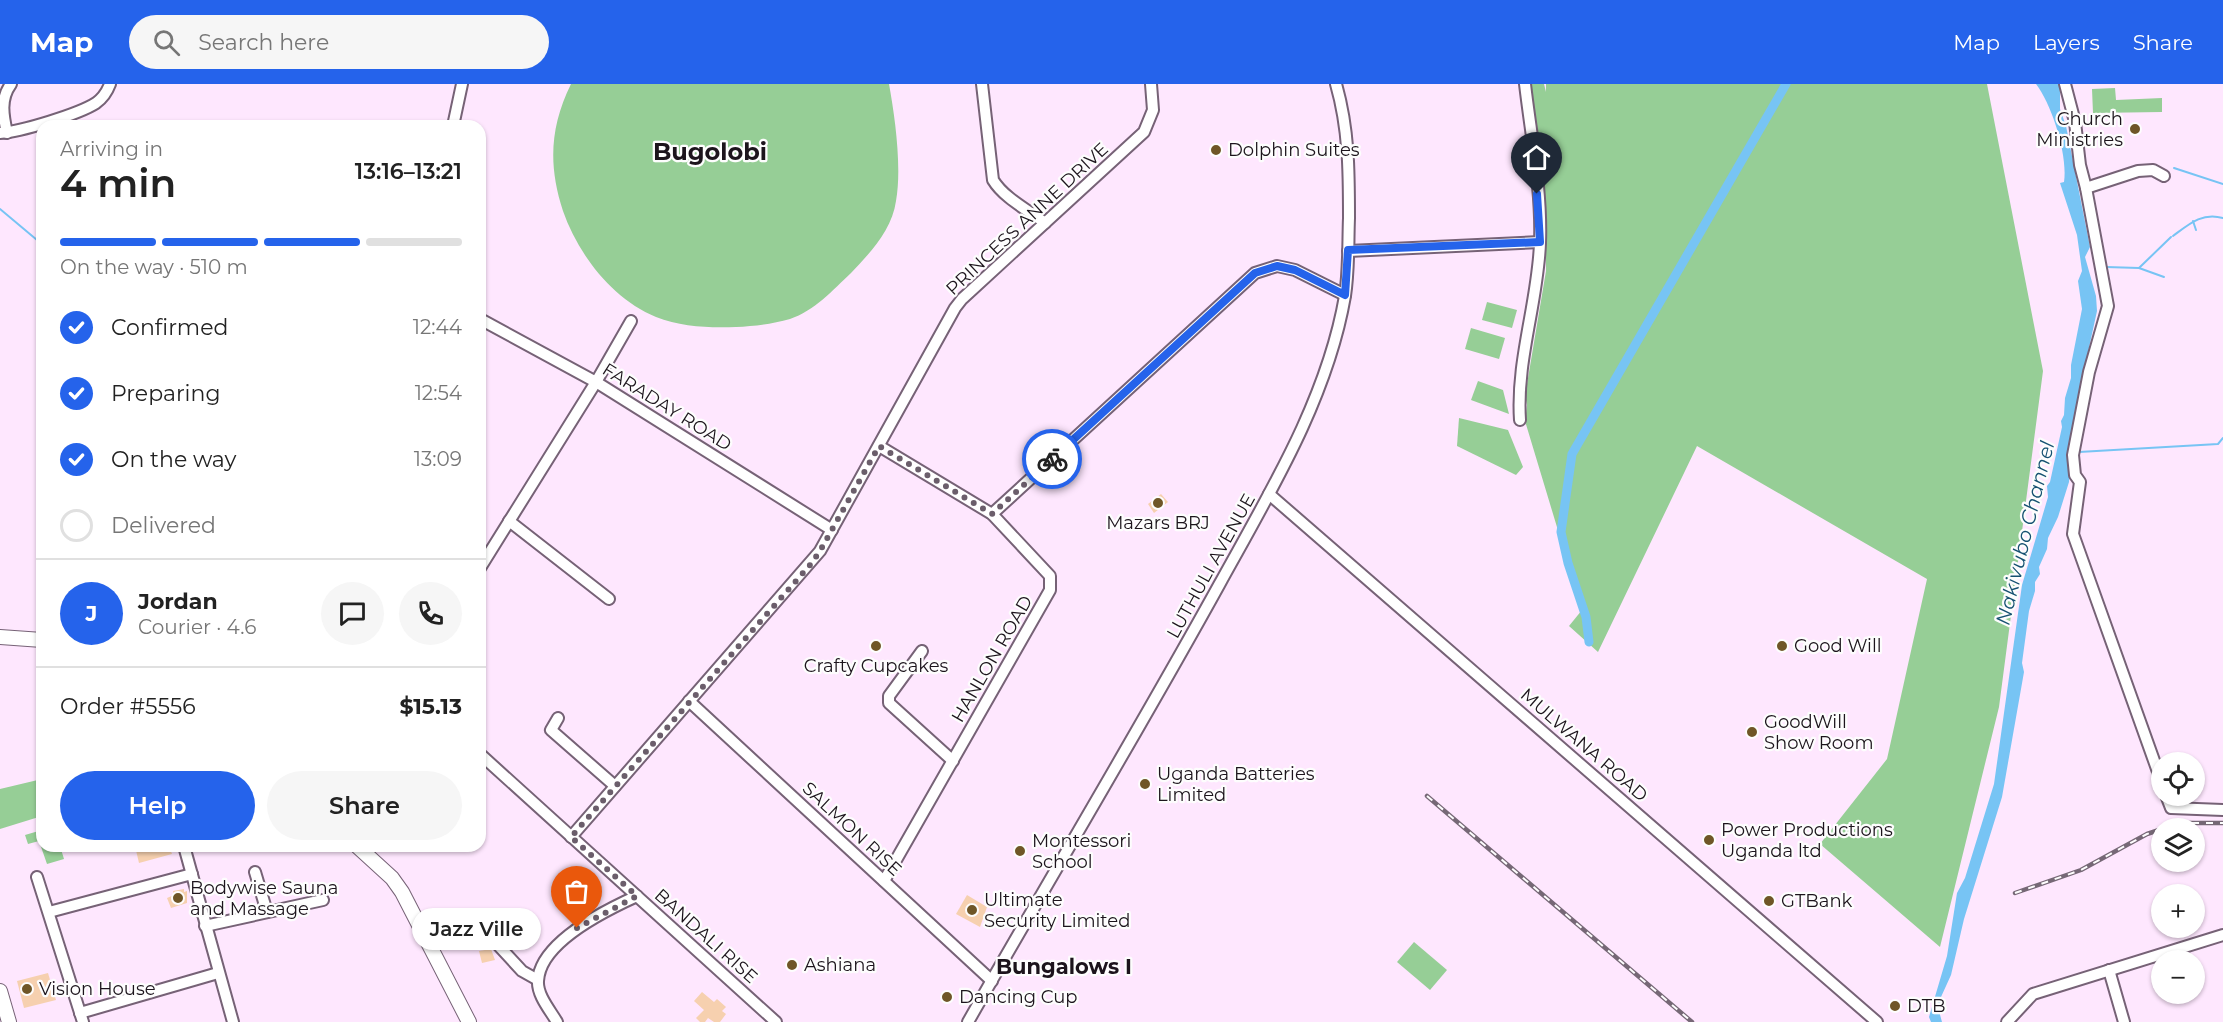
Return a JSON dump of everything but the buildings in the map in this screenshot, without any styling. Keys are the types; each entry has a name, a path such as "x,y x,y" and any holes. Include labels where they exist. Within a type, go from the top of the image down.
{"main road":[{"path":"0,638 36,640"},
{"path":"364,852 392,878 402,891 469,1022"},
{"path":"0,991 9,1022"}],"street":[{"path":"11,84 3,99 3,133 36,123"},
{"path":"44,120 95,104 104,96 110,84"},
{"path":"454,120 462,84"},
{"path":"982,84 993,180 998,188 1010,198 1045,223"},
{"name":"PRINCESS ANNE DRIVE","path":"571,837 810,565 832,530 955,308 971,289 1144,132 1153,110 1151,84"},
{"name":"LUTHULI AVENUE","path":"968,1022 1183,650 1295,445 1324,370 1345,295 1349,154 1343,109 1336,84"},
{"path":"1520,420 1519,383 1535,296 1540,242 1536,170 1525,84"},
{"path":"2065,84 2075,122 2080,165 2108,306 2089,372 2073,455 2075,475 2080,483 2073,534 2151,752"},
{"path":"2086,188 2138,171 2153,170 2164,177"},
{"path":"1348,250 1540,242"},
{"path":"992,514 1255,273 1277,266 1295,270 1345,295"},
{"path":"486,558 596,382 631,321"},
{"name":"FARADAY ROAD","path":"486,322 596,382 832,530"},
{"name":"HANLON ROAD","path":"879,446 992,514 1050,576 1051,584 1050,590 884,881"},
{"name":"MULWANA ROAD","path":"1269,494 1877,1022"},
{"path":"509,521 609,599"},
{"path":"922,651 889,696 889,703 953,761"},
{"name":"SALMON RISE","path":"689,701 992,981"},
{"path":"558,718 551,730 615,786"},
{"name":"BANDALI RISE","path":"486,759 776,1022"},
{"path":"2170,806 2171,808 2223,810"},
{"path":"186,852 233,1022"},
{"path":"255,872 267,912"},
{"path":"49,912 192,874"},
{"path":"38,877 81,1017 218,974"},
{"path":"557,1022 544,1002 538,980 542,966 577,928 637,896"},
{"path":"205,926 323,900"},
{"path":"487,933 522,971 538,980"},
{"path":"2007,1022 2033,994 2223,934"},
{"path":"2109,970 2124,1022"}],"green space":[{"path":"571,84 889,84 898,158 898,188 890,222 873,249 851,273 815,305 790,319 757,325 716,327 685,325 656,317 625,299 611,287 587,259 563,211 555,178 553,146 559,116"},
{"path":"1531,84 1544,84 1546,92 1546,84 1987,84 2043,371 1999,707 1940,947 1820,844 1887,759 1927,579 1697,446 1598,652 1569,626 1582,610 1525,421 1527,405 1525,396 1546,271 1545,204"},
{"path":"2115,88 2116,100 2162,98 2162,112 2093,113 2092,89"},
{"path":"1487,302 1517,310 1512,328 1482,320"},
{"path":"1471,328 1505,338 1499,359 1465,349"},
{"path":"1478,381 1503,390 1509,414 1471,400"},
{"path":"1459,418 1508,430 1523,467 1516,475 1457,446"},
{"path":"36,780 36,818 0,829 0,789"},
{"path":"36,832 36,842 28,844 25,835"},
{"path":"43,852 62,852 64,859 47,864"},
{"path":"1414,942 1447,970 1430,990 1397,962"}],"water":[{"path":"2036,84 2060,84 2060,109 2066,126 2090,247 2085,257 2096,296 2097,311 2075,412 2069,482 2039,567 2040,574 2035,582 2035,591 2029,611 2022,663 2024,672 2002,797 1964,919 1951,975 1941,997 1939,1011 1942,1022 1931,1022 1929,1017 1947,956 1957,893 1965,878 1994,784 2022,585 2048,497 2047,486 2050,482 2062,427 2061,421 2071,378 2071,365 2082,309 2078,281 2082,271 2077,235 2060,183 2064,182 2064,158 2053,117"}],"waterway":[{"path":"1589,642 1586,617 1568,563 1561,532 1572,454 1786,84"},
{"path":"2174,168 2223,184"},
{"path":"0,209 36,239"},
{"path":"2173,236 2190,223 2202,218 2223,218"},
{"path":"2193,221 2196,230"},
{"path":"2106,267 2139,268 2171,237"},
{"path":"2139,268 2164,277"},
{"path":"2079,452 2218,444 2223,438"}],"railway":[{"path":"1427,796 1692,1022"},
{"path":"2205,823 2223,823"},
{"path":"2015,893 2081,870 2151,833"}],"way so far":[{"path":"577,928 586,921 637,896 571,837 810,565 879,446 992,514 1052,459"}],"place":[{"name":"Church Ministries","path":"2135,129"},
{"name":"Dolphin Suites","path":"1216,150"},
{"name":"Mazars BRJ","path":"1158,503"},
{"name":"Crafty Cupcakes","path":"876,646"},
{"name":"Good Will","path":"1782,646"},
{"name":"GoodWill Show Room","path":"1752,732"},
{"name":"Uganda Batteries Limited","path":"1145,784"},
{"name":"Power Productions Uganda ltd","path":"1709,840"},
{"name":"Montessori School","path":"1020,851"},
{"name":"Bodywise Sauna and Massage","path":"178,898"},
{"name":"GTBank","path":"1769,901"},
{"name":"Ultimate Security Limited","path":"972,910"},
{"name":"Jazz Ville","path":"577,928"},
{"name":"Ashiana","path":"792,965"},
{"name":"Vision House","path":"27,989"},
{"name":"Dancing Cup","path":"947,997"},
{"name":"DTB","path":"1895,1006"}],"district":[{"name":"Bugolobi","path":"710,151"},
{"name":"Bungalows I","path":"1064,966"}],"route":[{"path":"1052,459 1255,273 1277,266 1295,270 1345,295 1348,250 1540,242 1537,194"}],"water label":[{"name":"Nakivubo Channel","path":"2025,533"}]}
